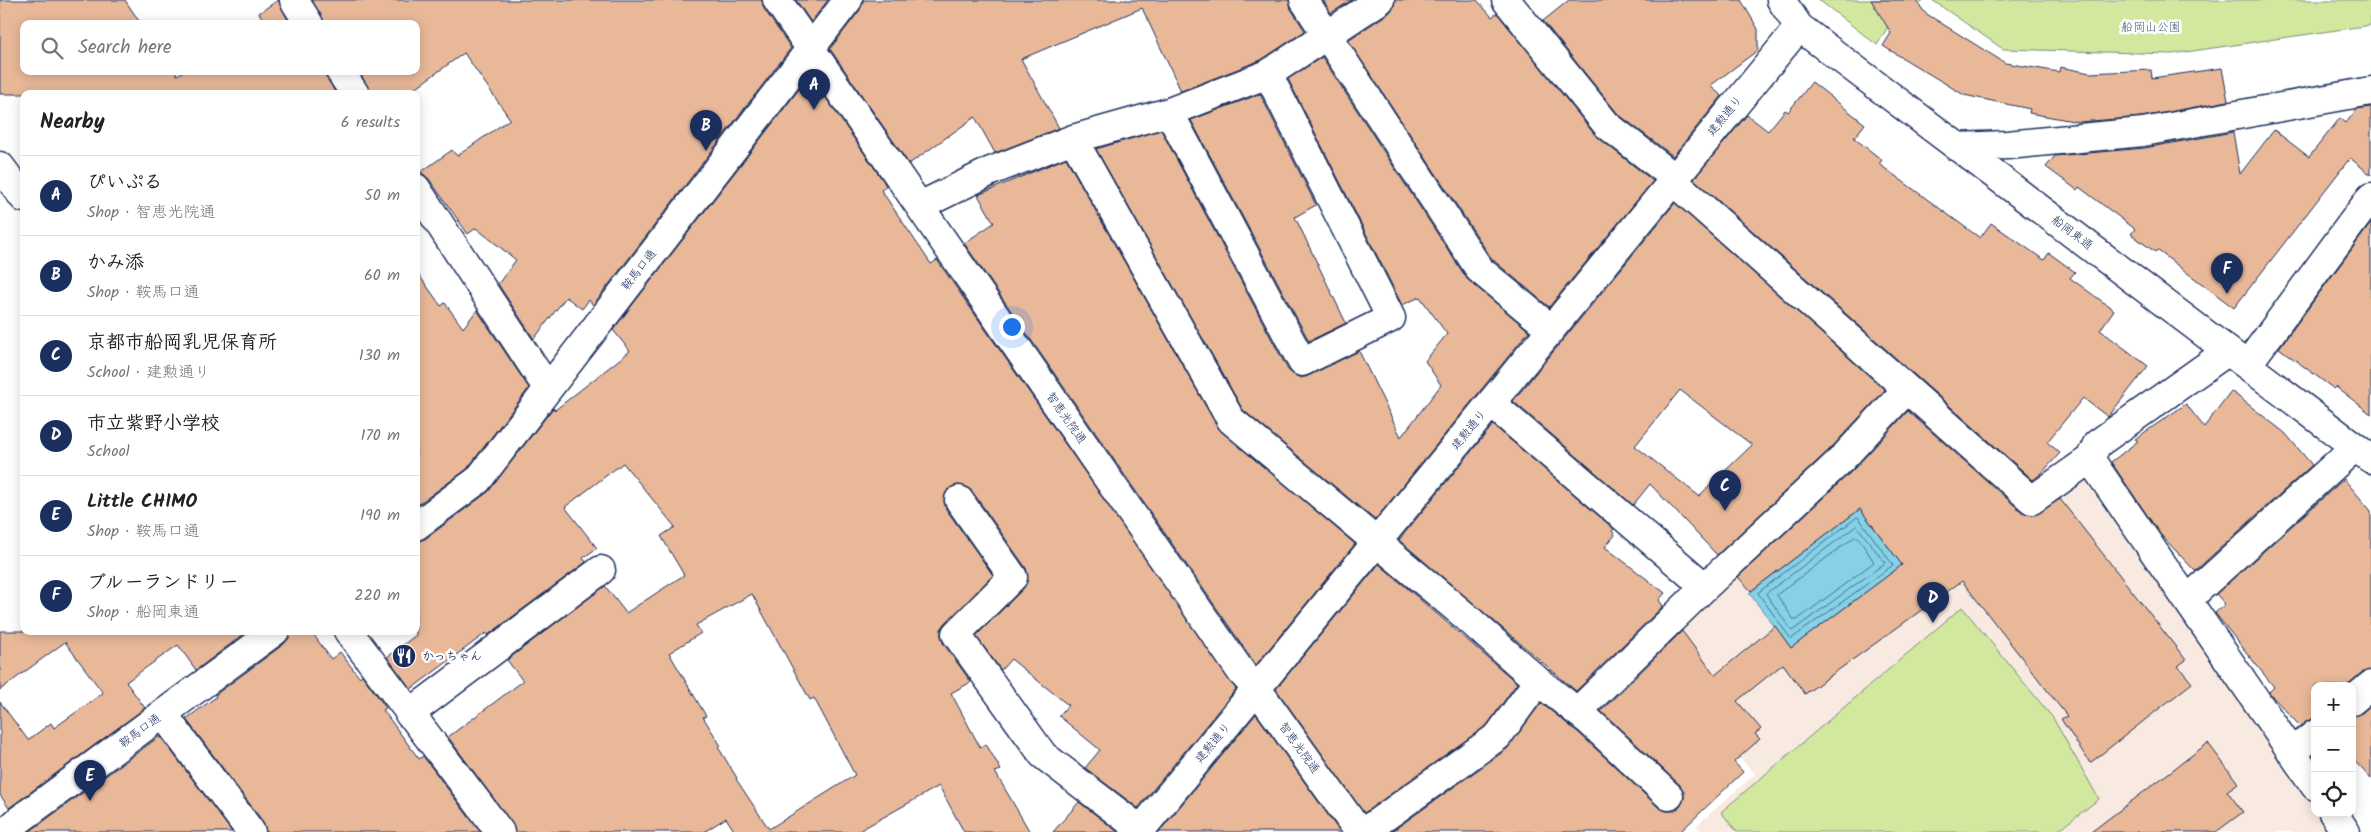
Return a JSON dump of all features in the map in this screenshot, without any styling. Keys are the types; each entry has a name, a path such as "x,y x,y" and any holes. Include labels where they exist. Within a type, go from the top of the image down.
{"street":[{"path":"294,0 306,20"},
{"name":"智恵光院通","path":"777,0 1242,673 1257,689 1359,832"},
{"name":"鞍馬口通","path":"420,523 478,480 848,0"},
{"path":"1304,0 1480,270 1551,330"},
{"path":"920,206 991,171 1074,139 1169,112 1268,74 1380,0"},
{"path":"1506,0 1607,125 1674,179 2032,500 2090,459 2097,444 2237,358 2371,197"},
{"name":"船岡東通","path":"1781,0 1799,26 1956,147 2363,453"},
{"name":"建勲通り","path":"1140,831 1799,26"},
{"path":"1169,112 1302,362 1391,318 1268,74"},
{"path":"343,75 352,90"},
{"path":"1956,147 2007,145 2143,132 2371,91"},
{"path":"1074,139 1231,420 1376,544 1464,615 1538,681 1578,711 1669,796"},
{"path":"0,166 20,193"},
{"path":"420,194 548,388"},
{"path":"1578,711 1705,586 1841,460 1908,389"},
{"path":"1491,403 1705,586"},
{"path":"2187,600 2363,453"},
{"path":"2090,459 2311,780"},
{"path":"959,500 1013,577 956,634 1043,755 1140,831"},
{"path":"409,714 601,570"},
{"name":"鞍馬口通","path":"6,832 19,820 270,635"},
{"path":"351,635 500,832"},
{"path":"1364,832 1498,736 1538,681"},
{"path":"2356,698 2371,685"},
{"path":"163,714 251,832"},
{"path":"2292,753 2311,737"},
{"path":"2336,817 2346,832"}],"shaded area":[{"path":"1852,463 1948,588 2084,478 2311,802 2311,817 2321,817 2331,832 1703,832 1696,826 1755,774 1644,658"}],"green space":[{"path":"1819,0 1925,0 1889,25 1877,45"},
{"name":"船岡山公園","path":"1932,0 2371,0 2371,25 2172,54 2003,49"},
{"path":"1962,607 2053,718 2099,799 2056,832 1737,832 1721,812"}],"water":[{"path":"1860,509 1902,565 1791,648 1749,593"}],"building":[{"path":"0,0 125,0 138,20 20,20 20,75 326,75 334,90 20,90 20,94 0,94"},
{"path":"278,0 288,20 259,20 262,18 259,13"},
{"path":"312,0 762,0 764,9 791,48 593,305 589,300 582,309 566,297 534,339 498,284 516,260 476,228 468,234 429,179 421,172 452,150 457,156 510,119 464,53 413,90 369,90 361,75 420,75 420,20 323,20"},
{"path":"796,0 828,0 811,22"},
{"path":"863,0 1289,0 1291,9 1305,31 1261,60 1181,91 1142,8 1021,59 1059,128 995,153 975,117 909,164 830,49 860,10"},
{"path":"1323,0 1352,0 1331,13"},
{"path":"1395,0 1477,0 1492,17 1497,13 1595,135 1653,181 1549,307 1492,259 1348,40 1389,13 1394,7"},
{"path":"1569,0 1741,0 1758,29 1758,50 1710,86 1722,96 1673,156 1618,114 1543,21"},
{"path":"1871,0 1916,0 1925,13 2005,63 2059,72 2060,67 2090,73 2151,70 2152,78 2222,68 2228,101 2141,117 2079,122 2029,113 2030,109 1964,95 1883,46 1891,33"},
{"path":"1322,57 1467,279 1529,331 1375,520 1243,410 1096,149 1161,130 1288,370 1301,378 1359,351 1401,437 1441,385 1425,361 1447,334 1420,297 1402,305 1288,79"},
{"path":"810,75 884,182 886,187 881,190 931,264 937,260 1236,689 1138,808 1085,768 1100,750 1059,716 1068,705 1011,659 1001,670 976,636 1024,588 1028,575 1026,568 972,491 965,486 957,485 950,488 945,494 944,502 946,509 993,575 941,629 943,643 971,682 951,693 980,747 986,744 1001,770 995,772 1030,832 964,832 939,786 857,832 735,832 726,818 704,832 515,832 512,823 448,737 523,681 507,660 605,586 626,613 684,575 661,536 675,527 623,463 565,507 597,548 583,558 586,562 488,635 486,633 411,689 387,657 416,635 420,635 420,540 425,539 488,492 553,408 555,410 630,351 613,330","holes":["752,594 810,700 814,698 855,775 769,829 736,779 718,747 721,746 703,717 706,716 669,653 701,633 696,625"]},
{"path":"1812,82 1865,124 1854,138 1882,160 1879,164 1980,238 1991,223 2044,260 2049,253 2075,272 2070,278 2114,310 2100,330 2148,366 2108,417 2083,398 2047,442 2060,453 2033,480 1694,179 1747,115 1768,131 1785,110 1788,112"},
{"path":"1260,94 1316,205 1295,217 1346,323 1309,341 1191,120"},
{"path":"2371,107 2371,175 2350,158 2234,308 2157,250 2155,252 2131,234 2135,229 2079,187 2077,190 2046,167 2055,156 2145,148 2233,132 2240,174 2274,130 2309,157 2340,118 2346,123 2357,109"},
{"path":"1066,158 1218,428 1355,544 1256,665 964,243 994,223 978,195"},
{"path":"1675,203 1885,390 1830,449 1717,555 1650,484 1633,505 1513,401","holes":["1680,390 1752,445 1699,496 1635,446"]},
{"path":"2371,223 2371,414 2336,387 2334,389 2279,348"},
{"path":"420,277 441,306 445,303 463,328 477,310 529,388 467,469 420,503"},
{"path":"2231,391 2285,433 2312,465 2195,571 2160,534 2111,462 2138,441 2135,439 2186,404 2204,427"},
{"path":"1908,411 2022,512 2035,515 2060,499 2186,660 2178,666 2192,683 2090,763 2061,719 2067,716 1962,581 1805,694 1783,664 1737,701 1761,729 1755,734 1760,739 1734,762 1743,772 1680,832 1391,832 1507,749 1541,703 1579,733 1658,807 1666,811 1673,811 1680,807 1684,799 1684,792 1680,785 1601,711 1682,631 1715,675 1775,626 1791,648 1902,565 1860,509 1751,591 1738,577 1852,471"},
{"path":"1493,425 1614,529 1612,531 1615,535 1605,547 1665,593 1659,600 1663,606 1576,691 1399,540"},
{"path":"2344,479 2371,511 2371,670 2361,673 2351,682 2311,682 2311,719 2300,726 2272,696 2269,692 2274,687 2215,613 2225,604 2216,594"},
{"path":"1379,564 1517,683 1487,725 1364,813 1276,689"},
{"path":"0,631 20,631 20,635 243,635 196,670 178,645 126,682 145,708 9,808 0,795 0,702 28,740 51,723 54,728 103,693 65,642 0,690"},
{"path":"289,635 314,635 331,659 340,652 359,677 362,675 386,708 383,710 419,759 423,756 480,832 266,832 264,823 186,719 284,644"},
{"path":"2371,705 2371,779 2356,762 2356,715 2362,713"},
{"path":"1256,714 1340,832 1159,832"},
{"path":"160,736 232,832 29,832"},
{"path":"2208,743 2238,783 2227,791 2243,812 2216,832 2091,832"},
{"path":"1079,802 1118,832 1053,832"}],"place":[{"name":"ぴいぷる","path":"814,110"},
{"name":"かみ添","path":"706,151"},
{"name":"ブルーランドリー","path":"2227,294"},
{"name":"京都市船岡乳児保育所","path":"1725,511"},
{"name":"市立紫野小学校","path":"1933,623"},
{"name":"かっちゃん","path":"404,656"},
{"name":"Little CHIMO","path":"90,801"}]}
